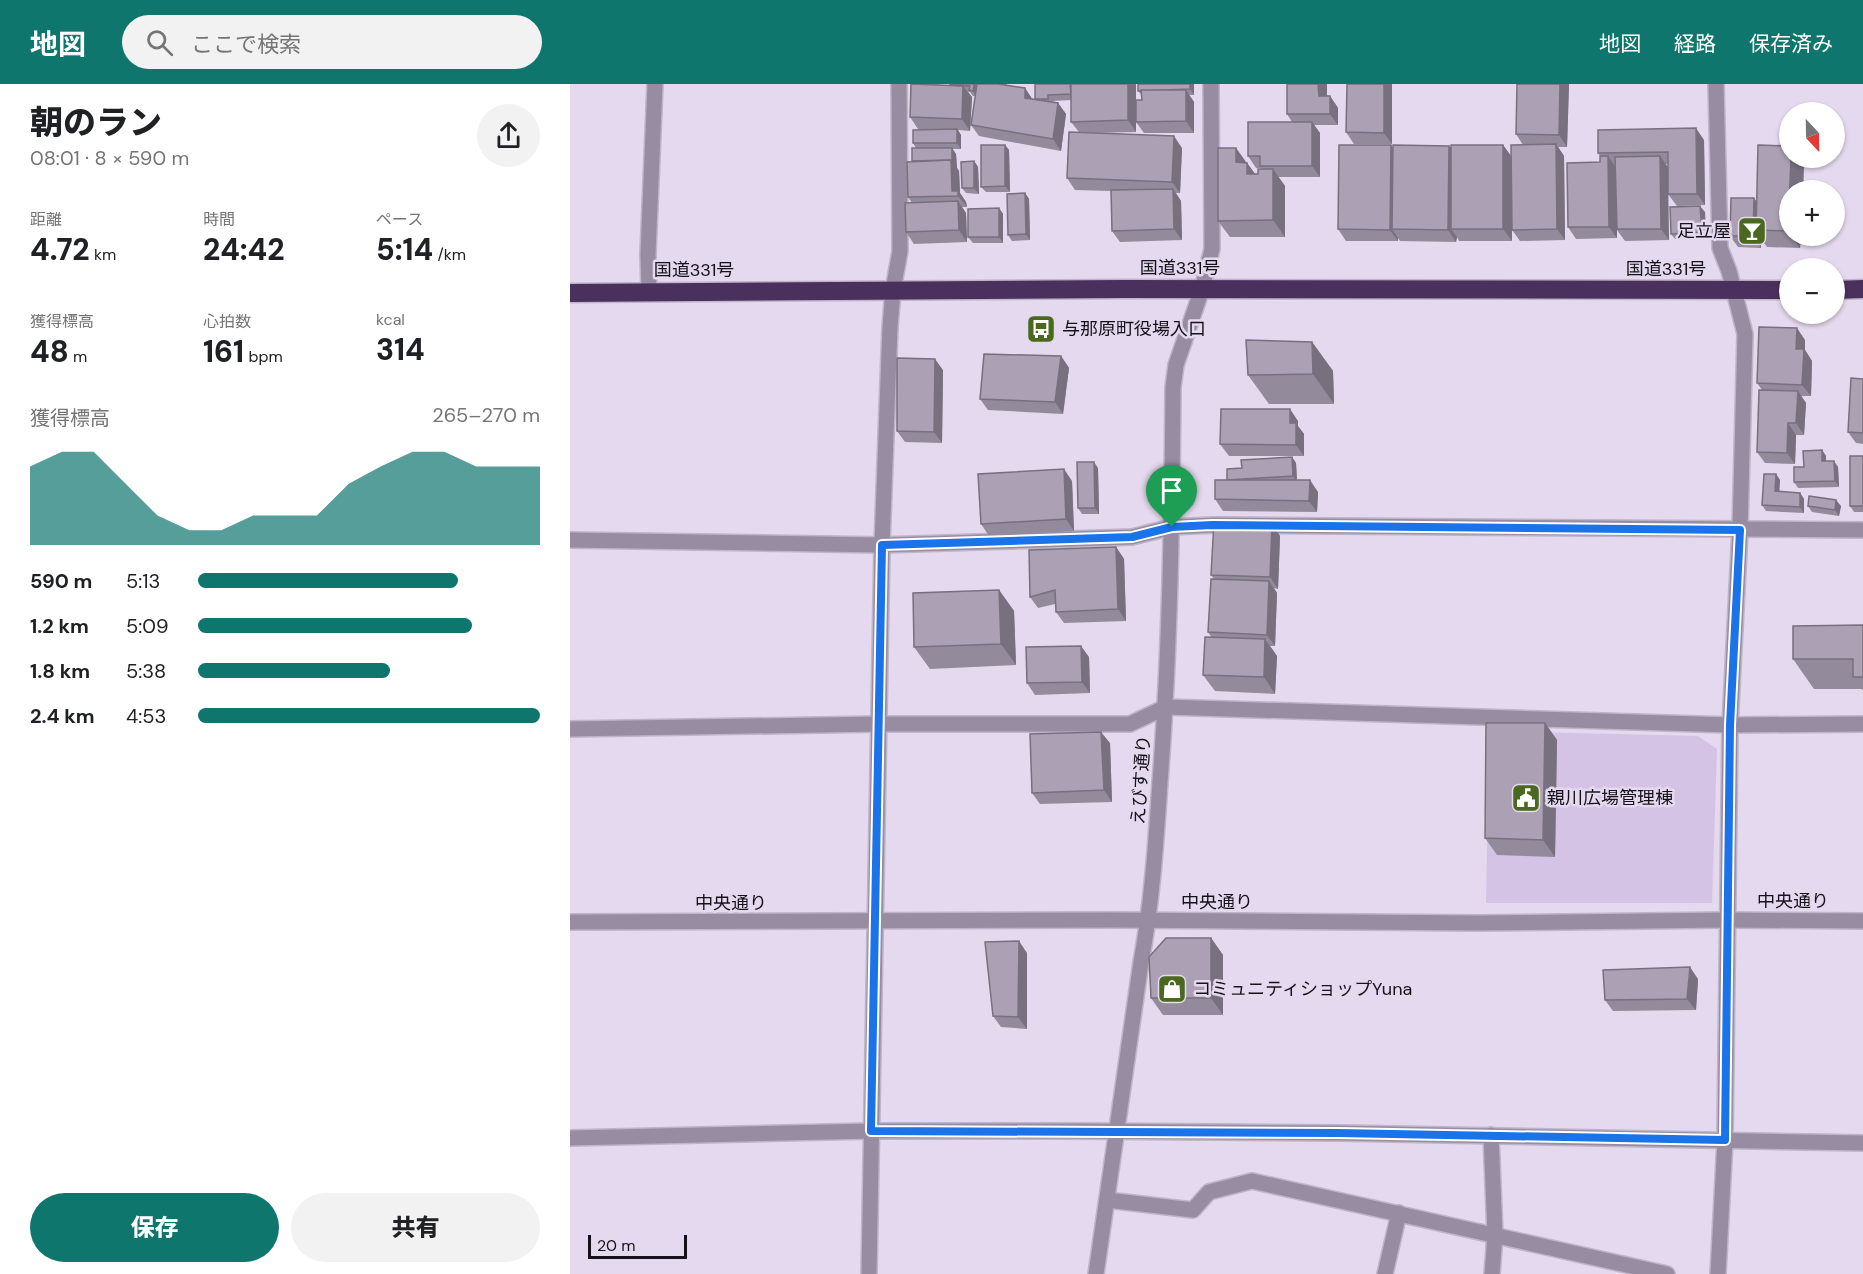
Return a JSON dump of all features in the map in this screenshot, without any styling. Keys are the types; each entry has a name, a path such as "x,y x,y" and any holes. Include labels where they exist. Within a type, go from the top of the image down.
{"highway":[{"name":"国道331号","path":"570,292 1202,289 1779,290"},
{"path":"1845,290 1863,289"}],"street":[{"path":"649,291 648,254 654,84"},
{"path":"869,1274 882,545 893,290 900,251 899,84"},
{"name":"えびす通り","path":"1096,1274 1139,974 1149,921 1166,707 1172,527 1173,387 1176,365 1202,289 1212,249 1211,84"},
{"path":"1716,84 1720,248 1734,291 1744,334 1740,530 1730,725 1725,1140 1718,1274"},
{"path":"570,540 882,545 1132,537 1172,527 1212,525 1863,530"},
{"path":"570,729 878,724 1130,724 1166,707 1730,725 1863,724"},
{"name":"中央通り","path":"570,922 1863,921"},
{"path":"570,1138 871,1131 1338,1133 1863,1143"},
{"path":"1491,1136 1495,1235 1492,1274"},
{"path":"1107,1200 1193,1210 1209,1192 1252,1181 1667,1274"},
{"path":"1385,1274 1399,1214"}],"shaded area":[{"path":"1489,731 1698,736 1717,749 1712,903 1486,903"}],"building":[{"path":"911,84 963,86 962,119 910,117"},
{"path":"950,84 974,84 973,91 969,90 970,86"},
{"path":"977,84 1025,88 1025,98 1058,103 1053,139 971,125"},
{"path":"1035,84 1070,84 1071,94 1048,95 1048,99 1035,99"},
{"path":"1071,84 1128,84 1128,120 1071,122"},
{"path":"1138,84 1190,84 1190,89 1138,91"},
{"path":"1287,84 1318,84 1319,96 1330,96 1330,114 1287,114"},
{"path":"1347,84 1384,84 1384,133 1346,132"},
{"path":"1517,84 1560,84 1559,135 1516,134"},
{"path":"1141,90 1186,90 1186,121 1136,122 1136,100 1142,100"},
{"path":"1248,122 1312,122 1312,166 1260,166 1260,156 1248,156"},
{"path":"1696,128 1697,194 1668,194 1668,152 1598,153 1598,130"},
{"path":"957,129 957,143 913,143 913,130"},
{"path":"1069,132 1174,136 1172,182 1067,178"},
{"path":"1556,144 1557,229 1512,230 1511,145"},
{"path":"981,145 1005,145 1005,186 981,187"},
{"path":"1339,145 1391,145 1390,230 1338,229"},
{"path":"1393,145 1449,146 1448,230 1392,229"},
{"path":"1451,145 1503,145 1503,229 1451,229"},
{"path":"1758,145 1779,146 1779,168 1791,168 1790,180 1779,180 1779,231 1756,230"},
{"path":"912,148 952,148 952,162 951,160 912,161"},
{"path":"1218,148 1236,148 1236,162 1247,163 1247,174 1258,174 1258,169 1273,169 1273,220 1218,221"},
{"path":"1600,156 1608,156 1609,227 1568,227 1567,163 1600,162"},
{"path":"1660,156 1661,229 1617,229 1615,157"},
{"path":"951,160 952,191 958,191 958,196 908,197 907,162"},
{"path":"974,161 974,188 962,188 961,162"},
{"path":"1173,189 1174,229 1112,231 1111,190"},
{"path":"1025,193 1026,234 1008,235 1007,194"},
{"path":"1731,198 1754,198 1753,236 1730,236"},
{"path":"958,201 959,230 906,232 905,203"},
{"path":"1700,206 1702,232 1671,234 1670,207"},
{"path":"999,208 999,237 968,237 968,209"},
{"path":"1759,327 1797,328 1796,349 1804,349 1802,385 1757,383"},
{"path":"1246,340 1312,342 1313,374 1248,375"},
{"path":"984,354 1061,356 1055,402 980,399"},
{"path":"897,358 935,359 934,432 897,431"},
{"path":"1851,378 1863,379 1863,433 1848,432"},
{"path":"1759,390 1798,391 1796,423 1788,423 1787,453 1757,452"},
{"path":"1221,409 1290,409 1290,423 1296,423 1296,445 1220,444"},
{"path":"1822,450 1822,461 1834,461 1835,481 1794,482 1794,467 1804,467 1803,451"},
{"path":"1850,456 1863,456 1863,506 1850,506"},
{"path":"1292,457 1293,476 1227,480 1227,469 1242,468 1241,460"},
{"path":"1077,462 1094,462 1095,508 1078,508"},
{"path":"1064,469 1066,519 981,524 978,474"},
{"path":"1764,474 1776,474 1775,491 1800,493 1800,507 1762,505"},
{"path":"1215,480 1310,480 1309,501 1215,499"},
{"path":"1809,496 1836,500 1835,510 1808,506"},
{"path":"1214,521 1272,524 1270,577 1211,575"},
{"path":"1116,547 1118,609 1056,612 1055,590 1030,597 1029,550"},
{"path":"1211,579 1269,581 1267,635 1208,632"},
{"path":"999,590 1001,644 914,647 913,593"},
{"path":"1863,625 1863,677 1853,677 1853,659 1793,659 1793,626"},
{"path":"1205,637 1265,639 1264,677 1203,675"},
{"path":"1081,646 1082,682 1027,683 1026,647"},
{"name":"親川広場管理棟","path":"1486,723 1545,723 1543,840 1485,838"},
{"path":"1101,732 1104,790 1032,793 1030,734"},
{"path":"1166,938 1211,938 1211,998 1151,998 1149,957"},
{"path":"1019,941 1018,1017 993,1016 985,942"},
{"path":"1690,967 1687,999 1605,1000 1603,970"}],"place":[{"name":"足立屋","path":"1752,231"},
{"name":"与那原町役場入口","path":"1041,329"},
{"name":"親川広場管理棟","path":"1526,798"},
{"name":"コミュニティショップYuna","path":"1172,989"}],"route":[{"path":"1212,525 1740,530 1730,725 1725,1140 1338,1133 871,1131 882,545 1132,537 1172,527 1212,525"}]}
